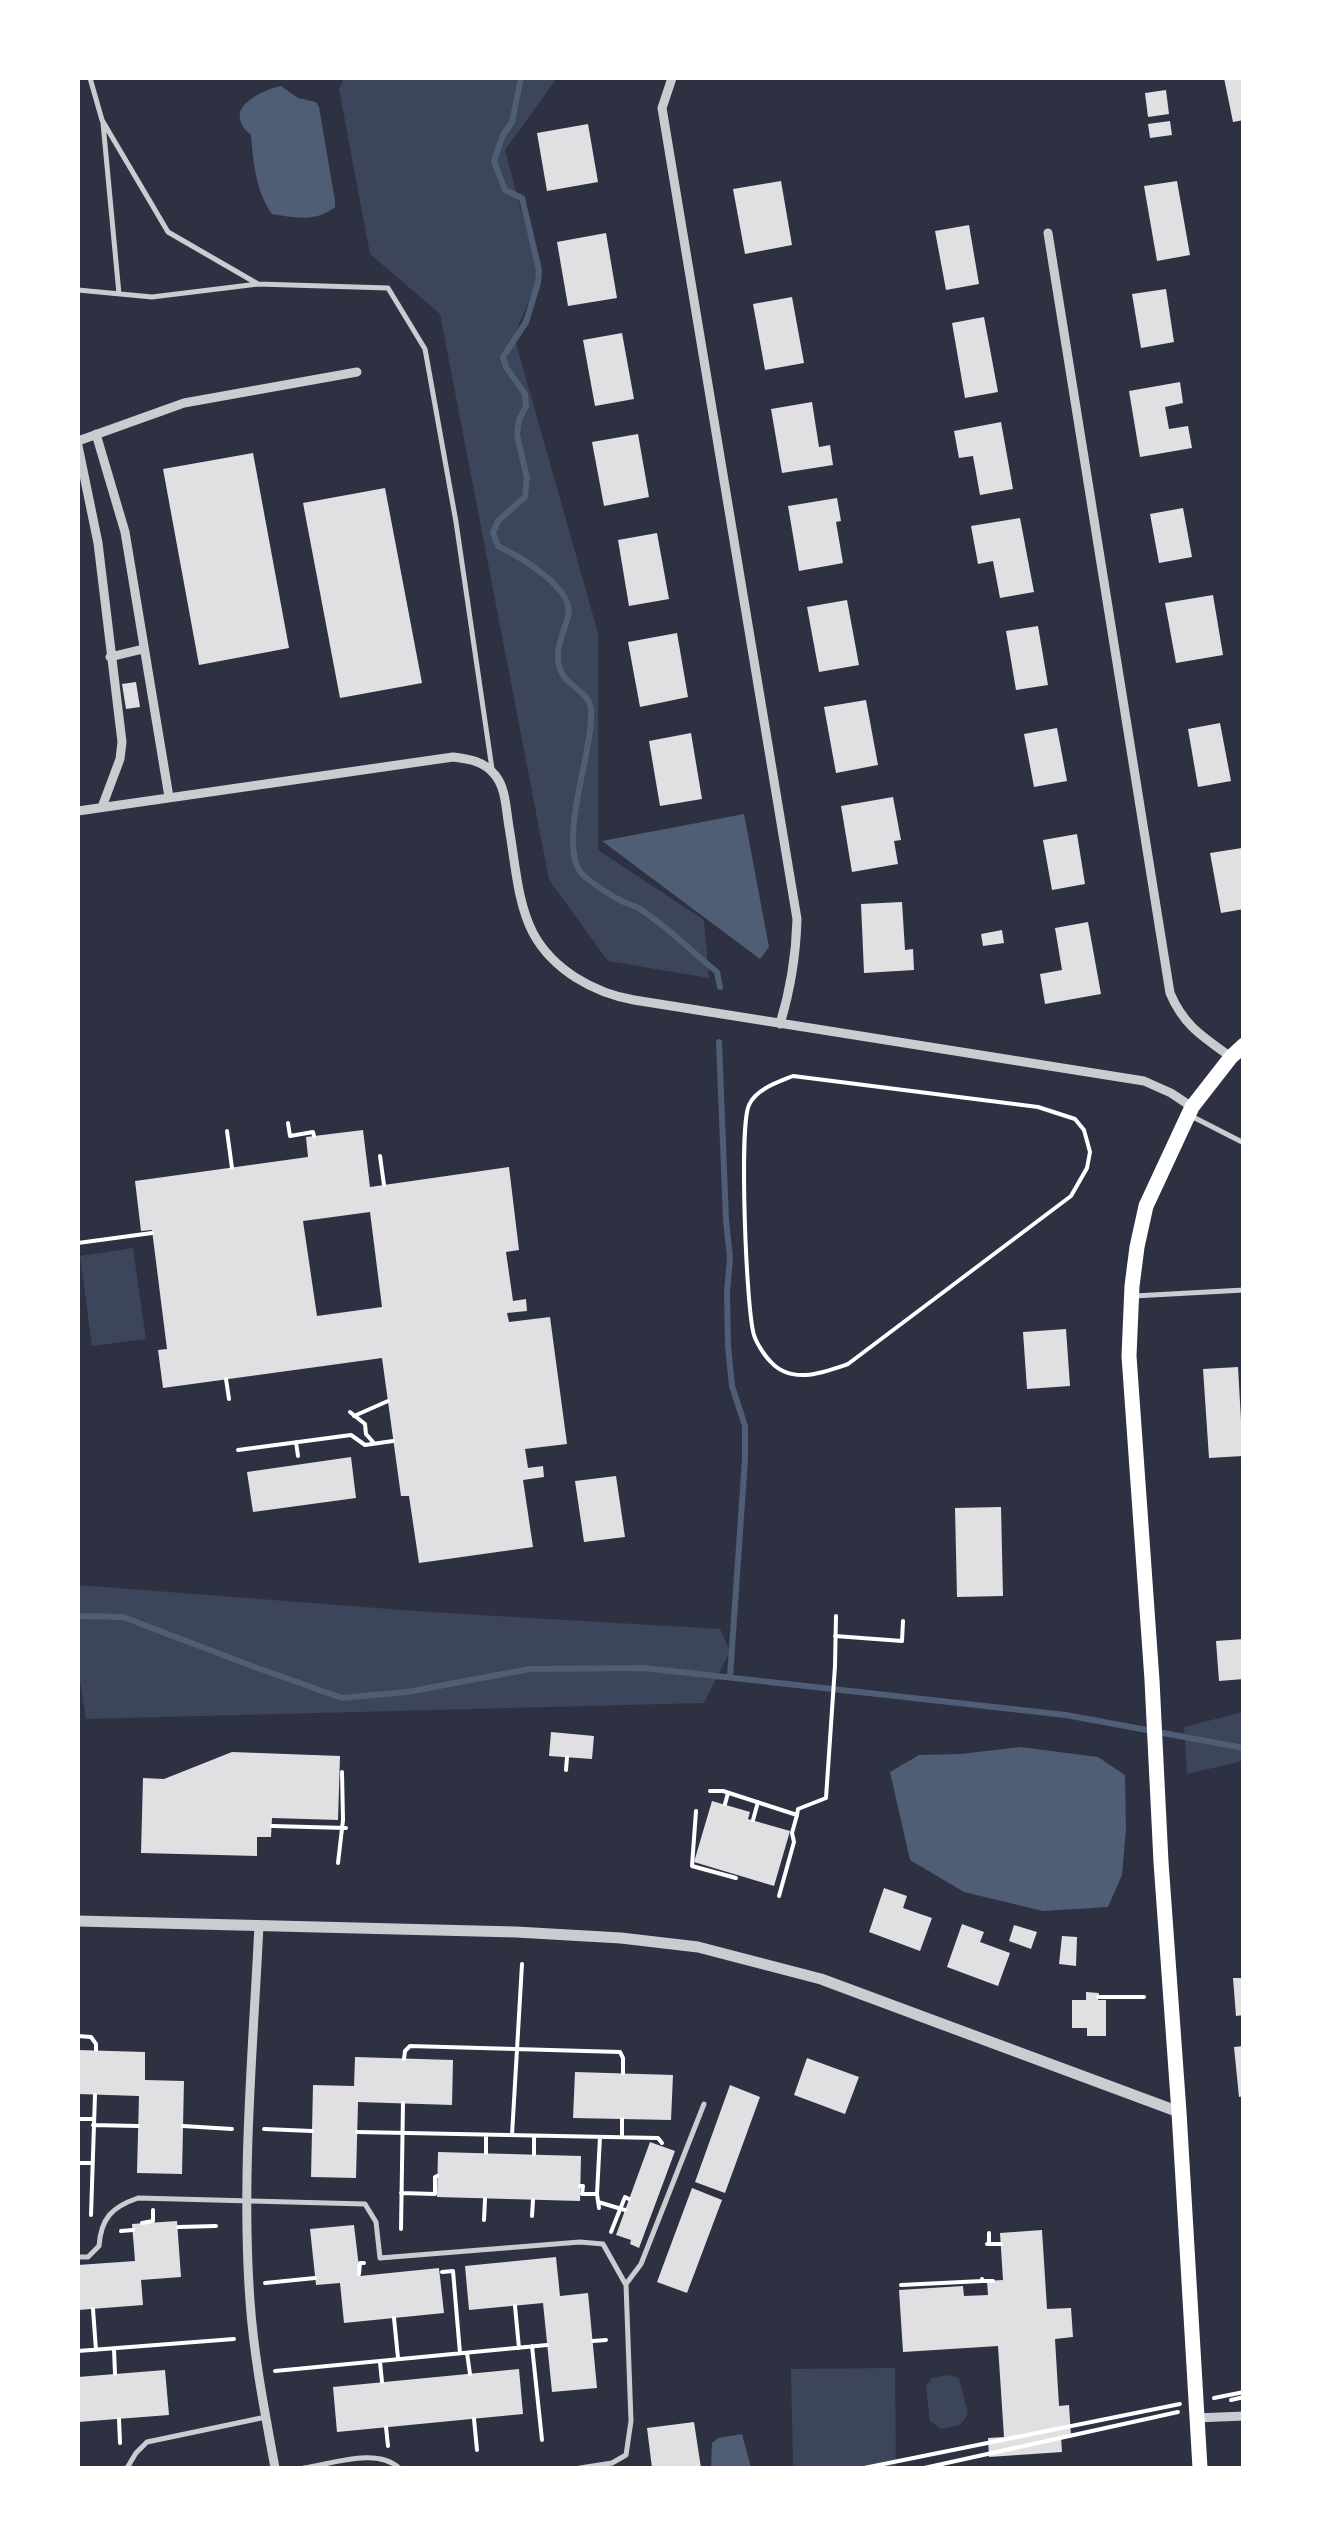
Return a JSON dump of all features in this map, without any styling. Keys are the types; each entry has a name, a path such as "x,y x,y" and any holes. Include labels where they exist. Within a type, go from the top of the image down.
{"main road":[{"path":"1200,2468 1129,1356 1137,1247 1146,1206 1190,1111 1244,1044"}],"street":[{"path":"672,78 662,108 797,918 790,992 780,1024"},
{"path":"1048,233 1170,993 1191,1028 1231,1057"},
{"path":"102,807 122,742 98,543 78,443 184,403 357,372"},
{"path":"96,434 125,532 169,797"},
{"path":"110,657 143,649"},
{"path":"78,811 453,758 470,759 485,765 501,783 524,909 534,933 549,955 594,988 622,998 1144,1081 1171,1093 1190,1111"},
{"path":"78,1921 532,1932 698,1948 829,1982 1179,2112"},
{"path":"259,1926 248,2202 250,2302 274,2468"},
{"path":"1196,2407 1244,2416"}],"lane":[{"path":"90,78 102,120 119,294"},
{"path":"102,120 168,232 258,284"},
{"path":"78,290 152,296 258,284 388,288 425,349 456,522 493,772"},
{"path":"1190,1111 1244,1143"},
{"path":"1132,1296 1244,1290"},
{"path":"626,2284 641,2264 704,2104"},
{"path":"78,2257 88,2257 99,2246 105,2221 117,2205 138,2198 365,2204 376,2222 380,2258 580,2242 603,2244 626,2284 631,2421 626,2456 612,2464 580,2468"},
{"path":"127,2468 148,2442 266,2417"},
{"path":"304,2468 374,2457 399,2468"}],"path":[{"path":"792,1076 1038,1107 1075,1119 1084,1130 1090,1152 1087,1168 1071,1196 848,1364 794,1376 770,1362 754,1336 747,1284 745,1132 749,1104 768,1086 792,1076"},
{"path":"288,1122 290,1136 313,1132 314,1136"},
{"path":"227,1131 232,1168"},
{"path":"380,1156 384,1185"},
{"path":"78,1242 152,1233"},
{"path":"226,1379 230,1399"},
{"path":"374,1444 364,1424 352,1414 388,1402"},
{"path":"238,1450 351,1435 365,1445 393,1441"},
{"path":"296,1442 298,1456"},
{"path":"779,1896 794,1842 792,1833 798,1809 826,1798 836,1616"},
{"path":"835,1636 902,1641 902,1621"},
{"path":"566,1770 567,1757"},
{"path":"338,1863 343,1828 342,1772"},
{"path":"710,1791 797,1815"},
{"path":"724,1804 728,1793"},
{"path":"752,1820 758,1802"},
{"path":"696,1811 692,1866 732,1878"},
{"path":"272,1826 343,1828"},
{"path":"783,1854 790,1856"},
{"path":"512,2135 522,1964"},
{"path":"1098,1997 1144,1997"},
{"path":"78,2036 91,2037 96,2050"},
{"path":"404,2059 410,2046 620,2052 623,2074"},
{"path":"90,2220 94,2095"},
{"path":"401,2228 403,2104"},
{"path":"78,2119 138,2126"},
{"path":"622,2119 622,2137"},
{"path":"184,2126 232,2130"},
{"path":"264,2129 312,2131"},
{"path":"357,2132 658,2138 662,2142"},
{"path":"486,2134 486,2153"},
{"path":"534,2136 534,2154"},
{"path":"600,2137 598,2205 623,2208"},
{"path":"78,2163 92,2163"},
{"path":"402,2193 435,2194 438,2176"},
{"path":"580,2186 582,2194 597,2194"},
{"path":"612,2232 625,2196 629,2198"},
{"path":"484,2220 485,2198"},
{"path":"532,2200 532,2216"},
{"path":"142,2223 153,2221 153,2206"},
{"path":"178,2227 216,2226"},
{"path":"121,2231 133,2230"},
{"path":"989,2233 988,2244 1001,2244"},
{"path":"359,2274 360,2264 364,2263"},
{"path":"442,2272 452,2272 460,2353"},
{"path":"261,2284 315,2278"},
{"path":"901,2287 993,2281"},
{"path":"515,2306 519,2348"},
{"path":"93,2308 96,2350"},
{"path":"394,2318 398,2359"},
{"path":"78,2351 234,2339"},
{"path":"593,2340 606,2340"},
{"path":"270,2372 547,2345"},
{"path":"532,2346 542,2440"},
{"path":"114,2348 115,2374"},
{"path":"467,2352 470,2374"},
{"path":"380,2361 382,2382"},
{"path":"926,2468 1243,2395"},
{"path":"864,2468 1196,2407"},
{"path":"119,2418 120,2443"},
{"path":"474,2418 476,2450"},
{"path":"386,2427 388,2446"}],"shaded area":[{"path":"344,78 557,78 505,150 539,277 514,336 598,633 598,850 704,920 709,978 608,961 549,880 440,314 370,254 339,89"},
{"path":"281,86 319,107 335,201 335,207 321,215 272,214 259,186 251,135 241,123 240,113 251,99"},
{"path":"744,814 769,947 760,959 602,841"},
{"path":"133,1248 146,1339 92,1346 80,1256"},
{"path":"78,1585 720,1629 730,1651 704,1703 86,1719 78,1669"},
{"path":"1243,1712 1243,1761 1187,1774 1184,1727"},
{"path":"1020,1747 1098,1757 1125,1775 1122,1875 1108,1907 1043,1911 964,1892 910,1860 890,1772 919,1755"},
{"path":"895,2368 896,2468 793,2468 791,2369"},
{"path":"932,2378 959,2378 968,2414 960,2425 941,2429 930,2421 926,2386"},
{"path":"742,2434 751,2468 711,2468 712,2443 718,2438"}],"building":[{"path":"1224,78 1244,78 1244,120 1233,122"},
{"path":"1166,90 1169,114 1148,117 1145,93"},
{"path":"1170,121 1172,135 1150,138 1148,124"},
{"path":"588,124 598,182 547,191 537,133"},
{"path":"781,181 792,245 745,254 733,189"},
{"path":"1177,181 1190,255 1157,261 1144,186"},
{"path":"969,225 979,284 946,290 935,231"},
{"path":"606,233 617,298 568,306 557,242"},
{"path":"1166,289 1174,342 1141,348 1132,294"},
{"path":"792,297 804,363 765,370 753,304"},
{"path":"984,317 998,392 965,398 952,323"},
{"path":"622,333 634,399 595,406 583,340"},
{"path":"1180,382 1183,403 1165,407 1169,429 1188,426 1192,448 1140,457 1129,391"},
{"path":"812,402 819,447 830,445 833,465 782,473 771,409"},
{"path":"1001,422 1013,489 980,495 973,456 959,458 954,431"},
{"path":"638,434 649,497 604,506 592,442"},
{"path":"253,453 289,648 199,665 163,469"},
{"path":"385,488 422,683 340,698 303,503"},
{"path":"837,498 841,521 836,522 843,563 799,571 788,506"},
{"path":"1183,508 1192,557 1159,563 1150,514"},
{"path":"1020,518 1034,592 1000,598 993,561 978,564 971,526"},
{"path":"657,533 669,599 629,606 618,540"},
{"path":"1213,595 1223,655 1176,663 1165,603"},
{"path":"847,600 859,665 819,672 807,607"},
{"path":"1038,626 1048,685 1016,690 1006,631"},
{"path":"677,633 688,697 640,707 628,642"},
{"path":"136,682 140,707 126,709 122,684"},
{"path":"866,700 878,765 836,773 824,707"},
{"path":"1220,723 1231,781 1198,787 1188,729"},
{"path":"1057,728 1067,781 1034,787 1024,734"},
{"path":"691,733 702,799 660,806 649,741"},
{"path":"893,797 901,840 894,841 898,864 852,872 841,806"},
{"path":"1077,834 1085,884 1052,890 1043,840"},
{"path":"1242,848 1244,909 1221,913 1210,853"},
{"path":"902,902 905,950 913,949 914,970 864,973 861,904"},
{"path":"1088,922 1101,994 1045,1004 1040,974 1062,970 1055,928"},
{"path":"1002,930 1004,943 983,946 981,934"},
{"path":"363,1130 370,1187 509,1167 519,1250 506,1252 513,1301 526,1299 527,1311 507,1313 509,1322 550,1317 567,1444 525,1449 528,1468 543,1466 544,1477 523,1480 533,1547 419,1563 409,1496 401,1496 382,1358 163,1388 158,1350 167,1349 152,1230 141,1231 135,1181 308,1157 306,1137","holes":["370,1212 382,1307 317,1316 303,1221"]},
{"path":"1066,1329 1070,1386 1027,1389 1023,1332"},
{"path":"1238,1367 1243,1456 1209,1458 1203,1369"},
{"path":"351,1457 356,1498 253,1512 247,1472"},
{"path":"616,1476 625,1537 584,1542 575,1481"},
{"path":"1001,1507 1003,1596 957,1597 955,1508"},
{"path":"1244,1639 1244,1679 1219,1681 1216,1641"},
{"path":"551,1732 594,1736 592,1759 549,1756"},
{"path":"232,1752 340,1756 338,1820 272,1818 271,1837 257,1837 257,1856 141,1853 143,1778 164,1779"},
{"path":"712,1801 750,1812 748,1819 790,1831 774,1886 694,1862"},
{"path":"884,1888 907,1896 903,1908 932,1918 920,1951 869,1932"},
{"path":"962,1924 984,1932 980,1942 1010,1953 998,1986 947,1967"},
{"path":"1014,1925 1037,1932 1031,1949 1009,1941"},
{"path":"1062,1936 1077,1937 1076,1966 1059,1964"},
{"path":"1233,1978 1244,1978 1244,2015 1236,2016"},
{"path":"1086,1992 1099,1993 1098,2000 1106,2000 1106,2036 1087,2036 1087,2028 1072,2028 1072,2000 1086,2000"},
{"path":"1244,2046 1244,2096 1239,2097 1234,2047"},
{"path":"78,2050 145,2052 145,2080 184,2081 182,2174 137,2173 139,2096 78,2094"},
{"path":"355,2057 453,2060 452,2105 358,2102 356,2178 311,2177 313,2085 354,2086"},
{"path":"807,2058 859,2077 845,2114 794,2095"},
{"path":"575,2072 673,2075 671,2120 573,2118"},
{"path":"730,2085 760,2097 725,2193 695,2182"},
{"path":"650,2142 675,2151 639,2248 630,2244 631,2240 616,2235"},
{"path":"438,2152 581,2156 580,2201 437,2197"},
{"path":"692,2188 722,2200 687,2293 657,2282"},
{"path":"177,2221 181,2277 141,2280 143,2305 78,2310 78,2265 135,2261 132,2224"},
{"path":"354,2225 360,2276 439,2268 444,2313 344,2323 340,2283 316,2285 310,2229"},
{"path":"1042,2230 1047,2309 1071,2308 1073,2337 1055,2339 1059,2406 1069,2405 1071,2436 1061,2437 1062,2452 989,2457 988,2438 1004,2437 998,2346 903,2352 899,2290 963,2286 964,2296 988,2295 987,2281 1003,2280 1000,2233"},
{"path":"556,2257 560,2296 588,2293 597,2388 552,2392 543,2303 469,2310 465,2266"},
{"path":"519,2369 523,2414 337,2432 333,2387"},
{"path":"165,2370 169,2415 78,2422 78,2377"},
{"path":"694,2422 701,2468 652,2468 647,2428"}],"waterway":[{"path":"521,78 512,122 494,161 505,190 522,198 539,270 526,322 503,357 525,394 526,406 517,435 527,478 525,497 498,521 493,533 498,546 555,585 568,606 558,662 567,680 587,698 591,710 574,819 575,860 582,874 640,909 717,972 720,987"},
{"path":"719,1042 730,1258 728,1346 732,1386 745,1426 730,1677"},
{"path":"78,1616 123,1617 342,1698 407,1692 530,1669 644,1668 1066,1715 1244,1748"}]}
